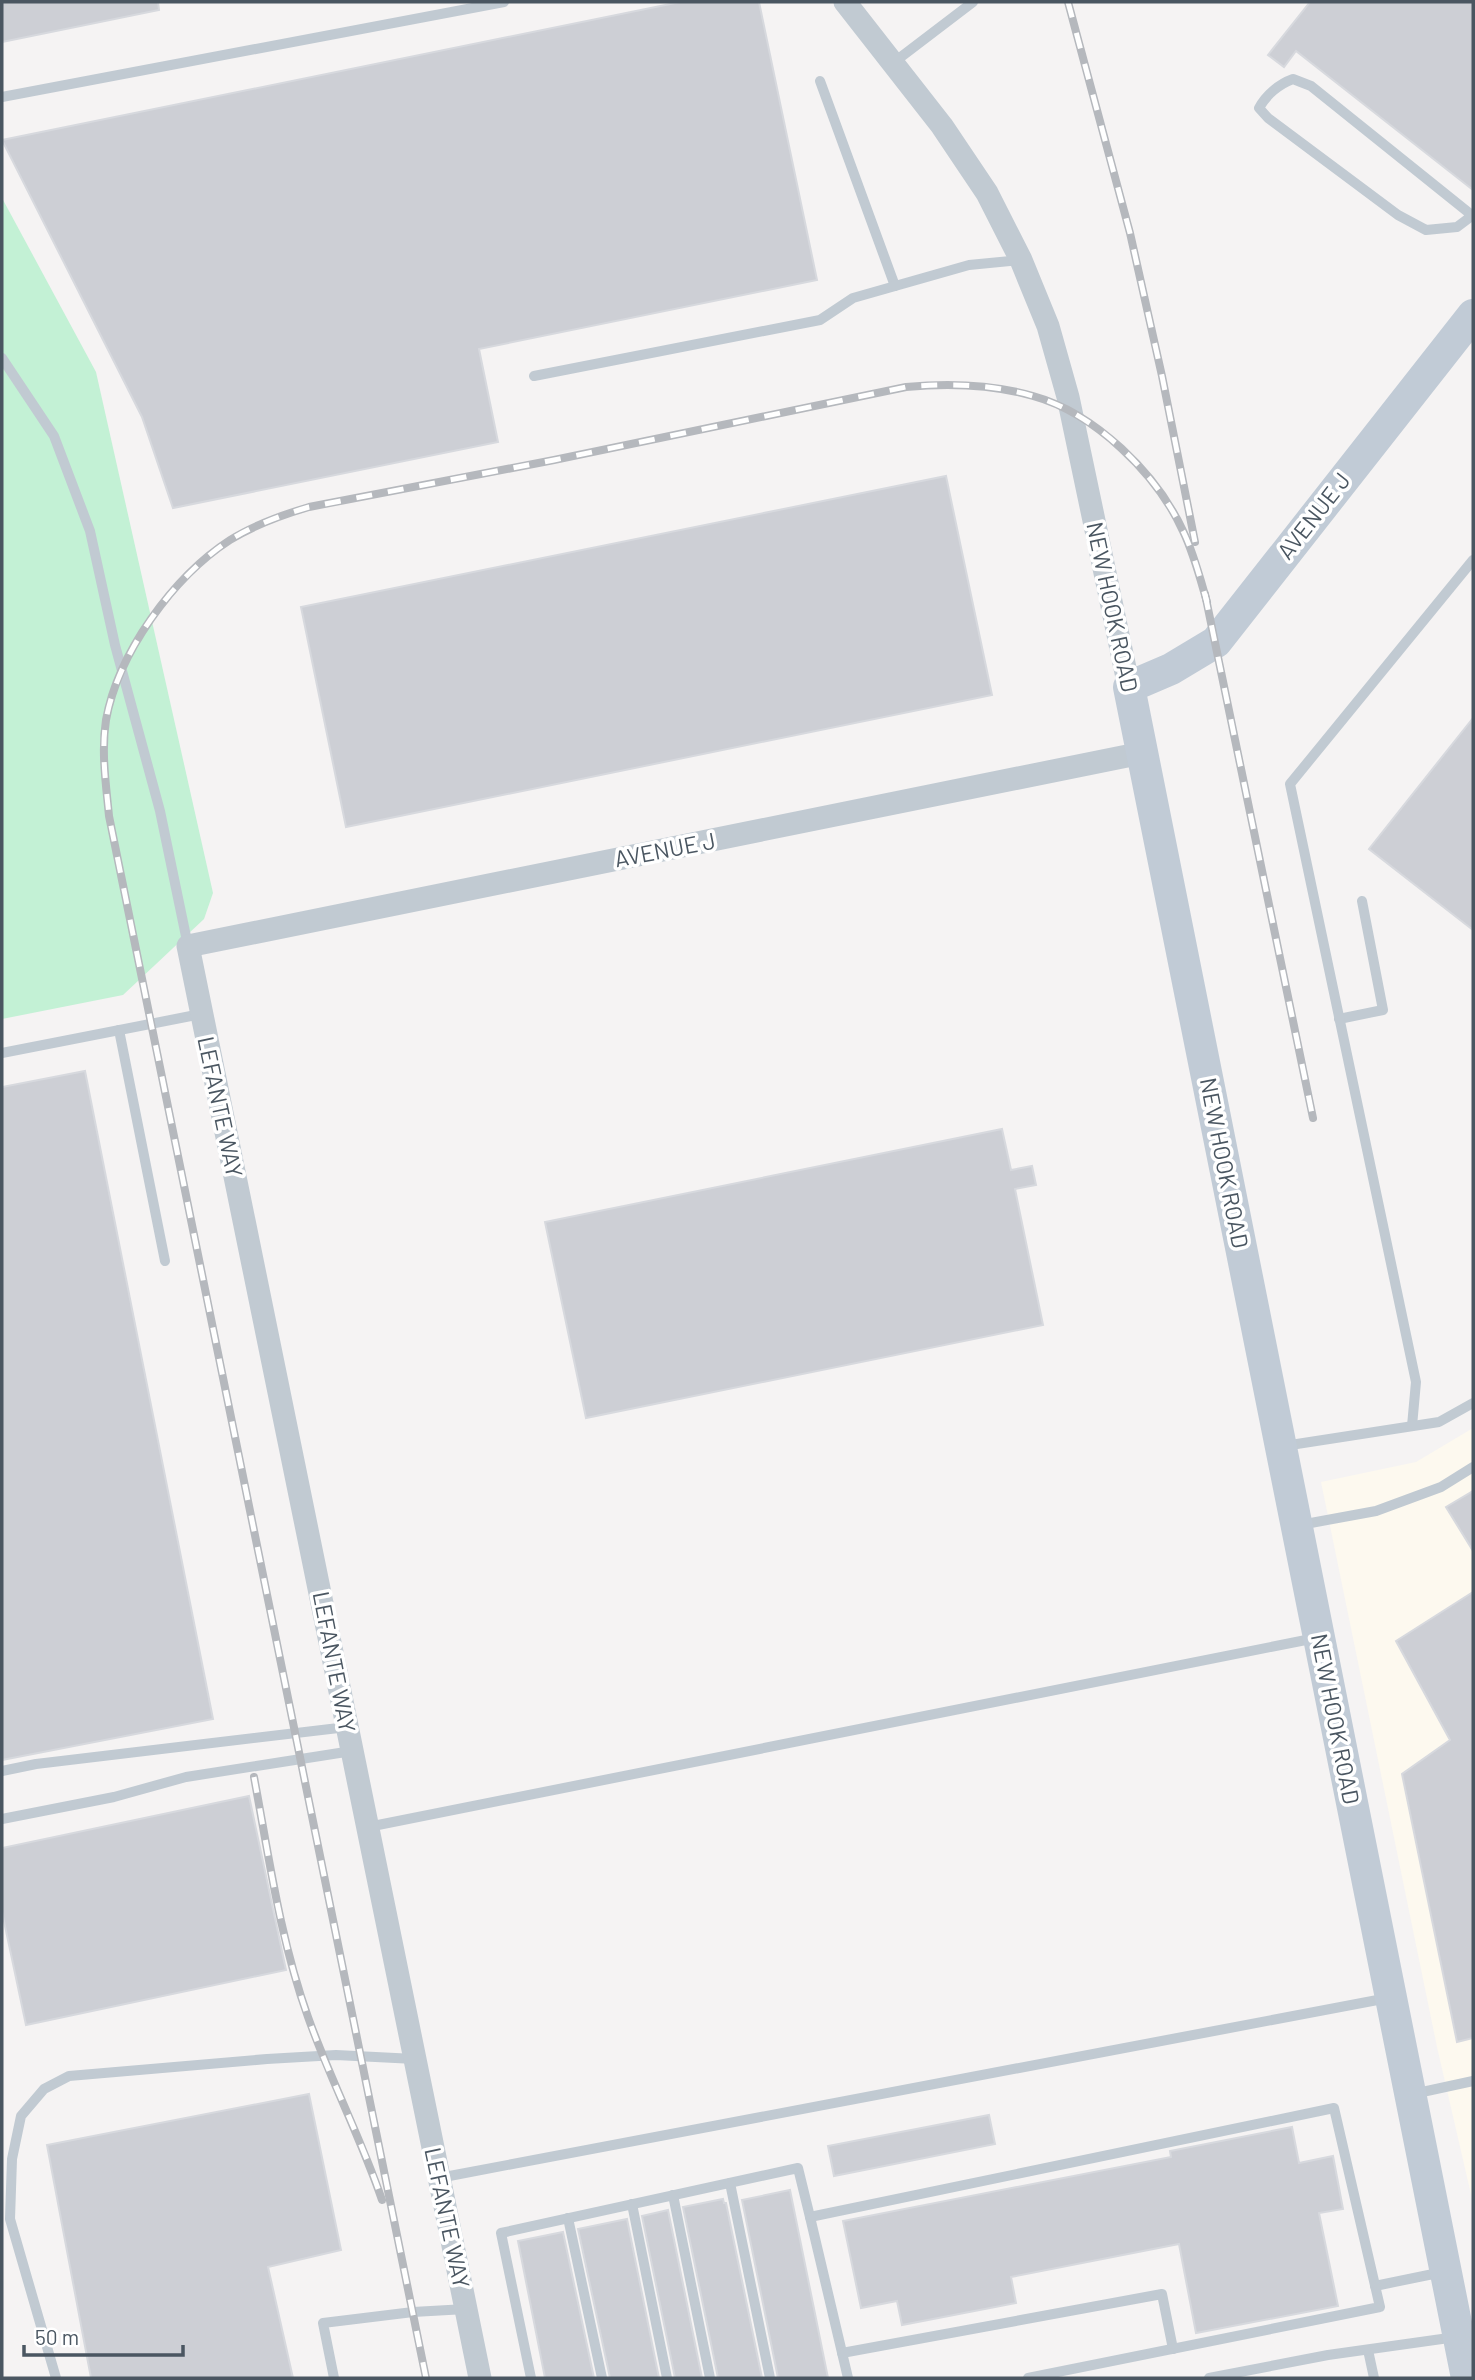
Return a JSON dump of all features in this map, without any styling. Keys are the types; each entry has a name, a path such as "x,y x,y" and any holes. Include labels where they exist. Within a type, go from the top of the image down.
{"street":[{"name":"NEW HOOK ROAD","path":"853,7 942,126 987,193 1021,260 1048,326 1068,397 1129,687 1467,2378"},
{"name":"AVENUE J","path":"1129,687 1171,669 1216,642 1473,315"},
{"name":"AVENUE J","path":"188,946 1142,753"},
{"name":"LEFANTE WAY","path":"188,946 480,2378"}],"lane":[{"path":"2,97 504,2"},
{"path":"893,63 973,2"},
{"path":"1293,79 1311,86 1473,216 1457,227 1426,230 1398,215 1268,118 1259,108 1281,83 1293,79"},
{"path":"820,81 895,286"},
{"path":"534,376 820,320 853,298 969,265 1021,260"},
{"path":"2,358 54,436 90,531 115,645 160,811 188,946"},
{"path":"1412,1426 1416,1382 1290,784 1473,560"},
{"path":"1339,1019 1383,1010 1362,901"},
{"path":"2,1053 201,1013"},
{"path":"119,1030 165,1261"},
{"path":"1281,1446 1439,1422 1473,1403"},
{"path":"1297,1525 1376,1511 1441,1487 1473,1467"},
{"path":"367,1827 1319,1638"},
{"path":"2,1771 36,1764 347,1727"},
{"path":"2,1819 114,1797 187,1777 352,1751"},
{"path":"439,2178 1391,1998"},
{"path":"55,2378 10,2219 12,2160 21,2116 44,2089 69,2076 267,2059 336,2055 415,2059"},
{"path":"1410,2095 1473,2081"},
{"path":"810,2217 1334,2108 1380,2307 1028,2378"},
{"path":"531,2378 501,2233 799,2168 848,2378"},
{"path":"730,2183 770,2378"},
{"path":"673,2195 710,2378"},
{"path":"632,2204 667,2378"},
{"path":"568,2218 602,2378"},
{"path":"1375,2286 1446,2272"},
{"path":"842,2353 1163,2294 1173,2349"},
{"path":"334,2378 323,2323 413,2312 466,2309"},
{"path":"1209,2378 1459,2337"},
{"path":"1368,2350 1374,2378"}],"shaded area":[{"path":"1473,1428 1473,2203 1437,2047 1321,1482 1416,1462"}],"green space":[{"path":"2,198 96,372 213,893 204,919 123,995 2,1019"}],"building":[{"path":"2,2 158,2 159,10 2,42"},
{"path":"680,2 759,2 817,280 479,349 498,442 173,508 142,417 2,140"},
{"path":"1310,2 1473,2 1473,190 1296,51 1284,67 1268,55"},
{"path":"946,476 992,695 346,827 301,607"},
{"path":"1473,718 1473,930 1369,849"},
{"path":"85,1071 213,1719 2,1760 2,1087"},
{"path":"1002,1129 1011,1170 1032,1166 1036,1185 1015,1189 1043,1325 586,1418 545,1222"},
{"path":"1473,1491 1473,1551 1446,1507"},
{"path":"1473,1592 1473,2038 1457,2042 1402,1774 1450,1740 1396,1641"},
{"path":"249,1796 286,1970 26,2025 2,1912 2,1848"},
{"path":"309,2094 341,2250 268,2267 293,2378 91,2378 47,2145"},
{"path":"989,2115 995,2144 834,2176 828,2146"},
{"path":"1292,2127 1299,2163 1333,2156 1343,2209 1319,2213 1338,2306 1196,2333 1179,2244 1011,2277 1016,2303 902,2325 897,2301 861,2308 843,2221 1171,2157 1170,2151"},
{"path":"790,2190 828,2378 778,2378 742,2200"},
{"path":"723,2199 762,2378 718,2378 683,2207"},
{"path":"668,2210 702,2378 675,2378 642,2216"},
{"path":"627,2219 659,2378 610,2378 578,2229"},
{"path":"563,2232 594,2378 545,2378 518,2241"}],"railway":[{"path":"1068,2 1130,233 1195,542"},
{"path":"426,2378 109,816 104,768 106,720 122,669 151,619 188,574 230,540 278,517 309,507 554,460 906,387 922,386 986,387 1033,396 1056,404 1101,431 1140,468 1172,510 1190,548 1207,602"},
{"path":"1205,594 1313,1118"},
{"path":"254,1777 276,1898 298,1988 382,2200"}]}
